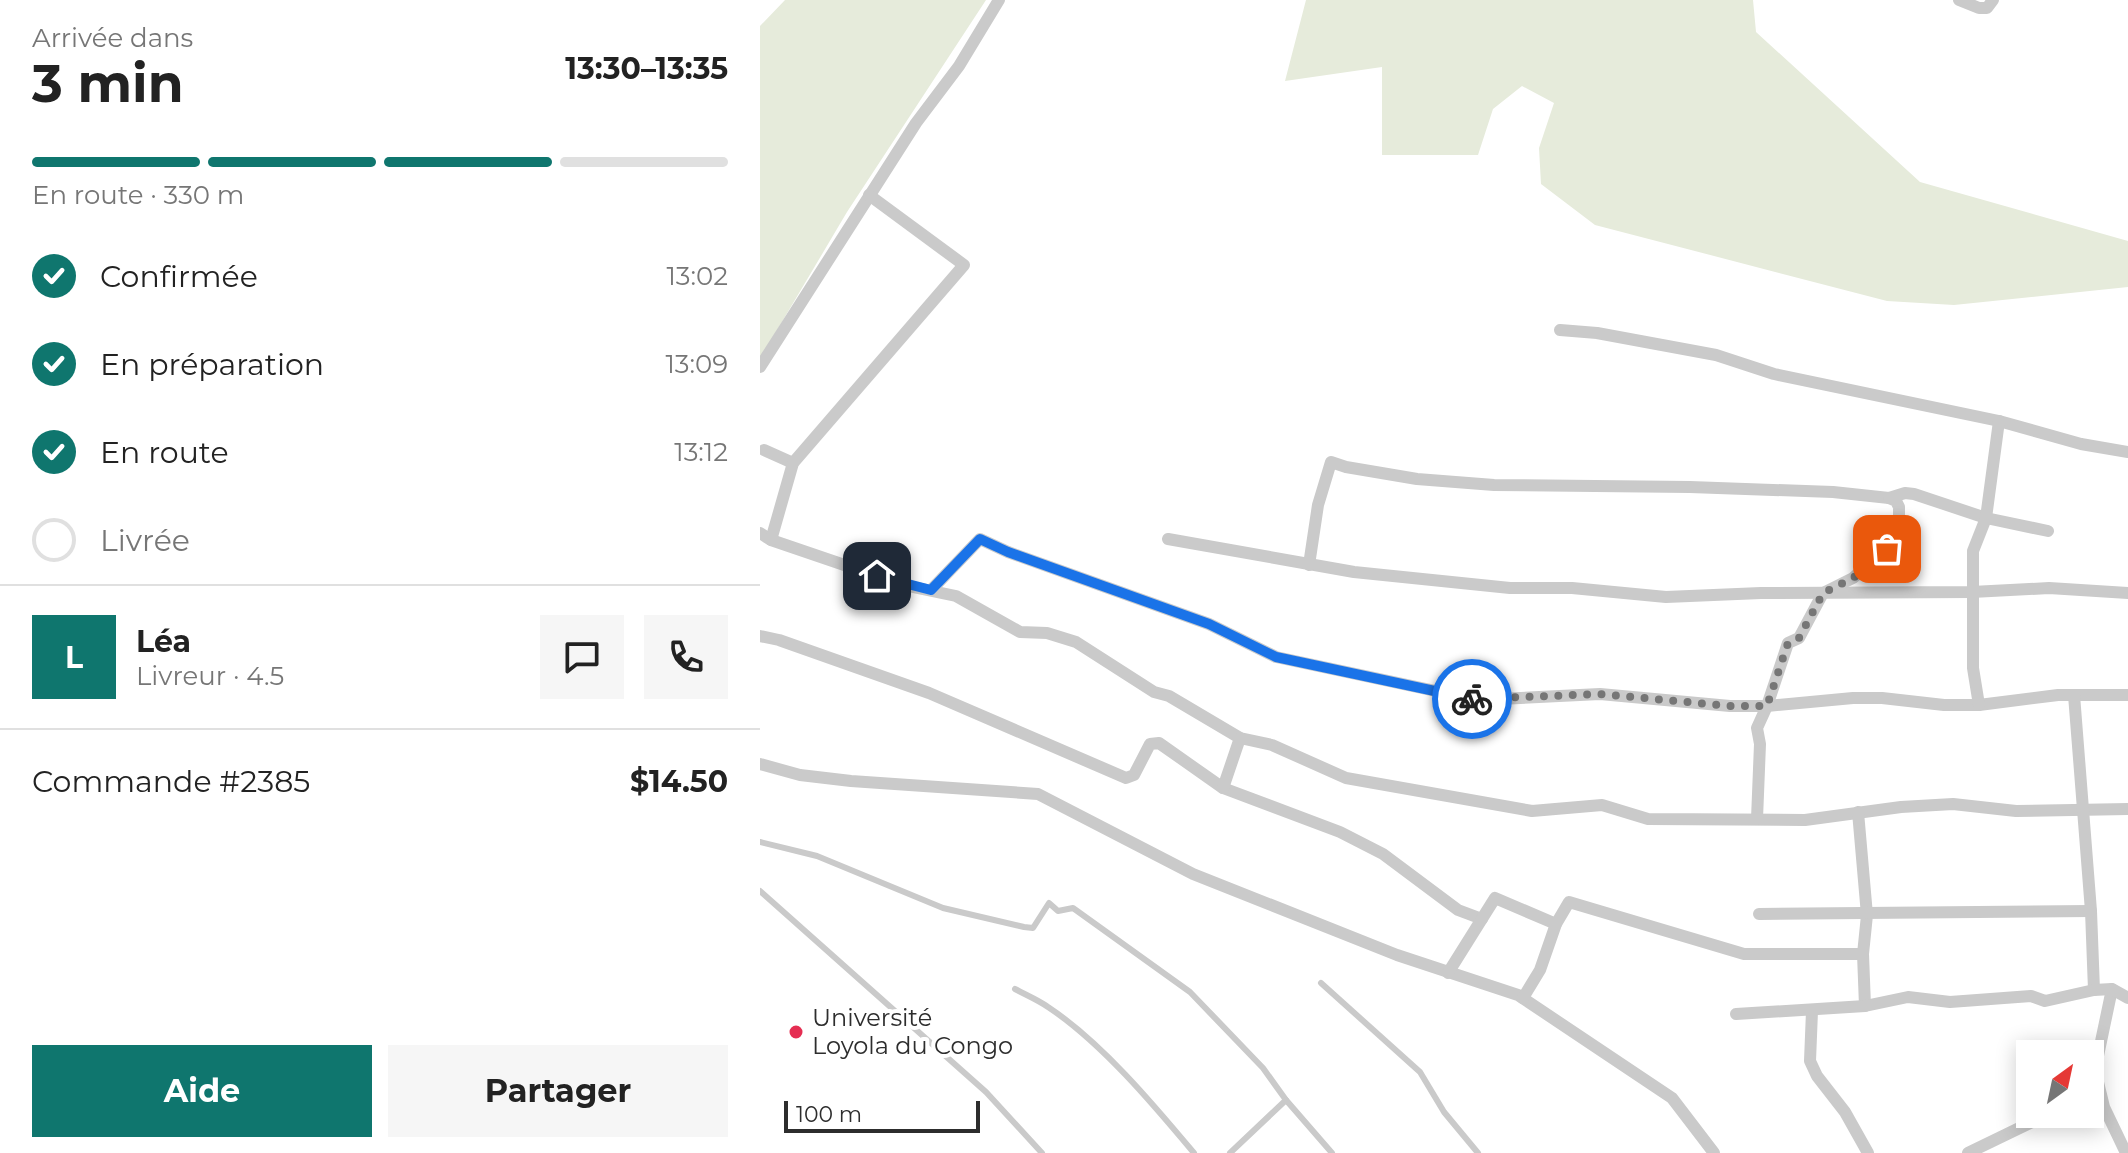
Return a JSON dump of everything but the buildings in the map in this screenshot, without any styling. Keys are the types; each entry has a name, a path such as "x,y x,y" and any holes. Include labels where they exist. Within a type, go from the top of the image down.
{"street":[{"path":"760,367 869,195 916,123 959,66 999,0"},
{"path":"1959,0 1987,8 1993,0"},
{"path":"869,195 964,265 793,463 766,536 903,585 965,600 1020,632 1047,633 1080,644 1154,692 1169,696 1240,738 1272,745 1346,778 1532,811 1597,805 1648,819 1805,820 1953,804 2016,811 2128,809"},
{"path":"1560,330 1597,333 1716,355 1774,374 1999,421 2081,444 2128,452"},
{"path":"1979,705 1973,668 1973,551 1986,518 1999,421"},
{"path":"761,452 793,463"},
{"path":"1309,565 1318,505 1331,462 1417,479 1478,484 1833,492 1896,501 1899,521 1892,544 1853,578 1823,593 1799,638 1788,643 1757,728 1760,744 1757,819"},
{"path":"1889,498 1905,493 1914,494 1986,518 2048,531"},
{"path":"931,590 980,539 1008,552 1209,624 1276,657 1478,700 1600,694 1730,706 1767,706 1853,698 1979,705 2074,695 2128,695"},
{"path":"1168,539 1309,565 1510,588 1572,588 1666,597 2049,588 2128,593"},
{"path":"760,636 929,693 1126,778 1134,775 1150,744 1159,743 1223,788 1351,837 1388,857 1458,910 1482,919"},
{"path":"2074,695 2094,990"},
{"path":"1223,788 1240,738"},
{"path":"760,764 800,775 851,781 1038,794 1193,874 1448,973 1523,998 1672,1098 1714,1153"},
{"path":"1858,812 1867,915 1863,954 1865,1006"},
{"path":"1448,973 1495,898 1556,924"},
{"path":"1523,998 1540,970 1566,904 1573,902 1744,954 1863,954"},
{"path":"1759,914 2091,911"},
{"path":"2101,1040 2112,989"},
{"path":"1736,1014 1865,1006 1908,997 1950,1002 2031,996 2045,1001 2112,989 2128,998"},
{"path":"1812,1011 1810,1061 1866,1149 1851,1153"},
{"path":"2104,1107 2126,1153"},
{"path":"1968,1153 2020,1128"}],"lane":[{"path":"760,842 817,856 943,908 1024,927 1033,928 1049,903 1058,911 1073,908 1190,992 1263,1068 1332,1153"},
{"path":"760,891 986,1092 1042,1153"},
{"path":"1321,983 1420,1072 1444,1112 1478,1153"},
{"path":"1015,989 1048,1007 1098,1049 1163,1115 1194,1153"},
{"path":"1230,1153 1286,1100"}],"green space":[{"path":"785,0 986,0 847,212 760,359 760,26"},
{"path":"1306,0 1753,0 1756,32 1920,182 2128,241 2128,287 1954,305 1887,301 1595,225 1541,184 1539,148 1554,103 1522,86 1493,109 1478,155 1382,155 1382,67 1285,81"}],"way so far":[{"path":"1472,699 1600,694 1730,706 1767,706 1788,643 1799,638 1823,593 1853,578 1887,549"}],"place":[{"name":"Université Loyola du Congo","path":"796,1032"}],"route":[{"path":"877,576 931,590 980,539 1008,552 1209,624 1276,657 1472,699"}]}
